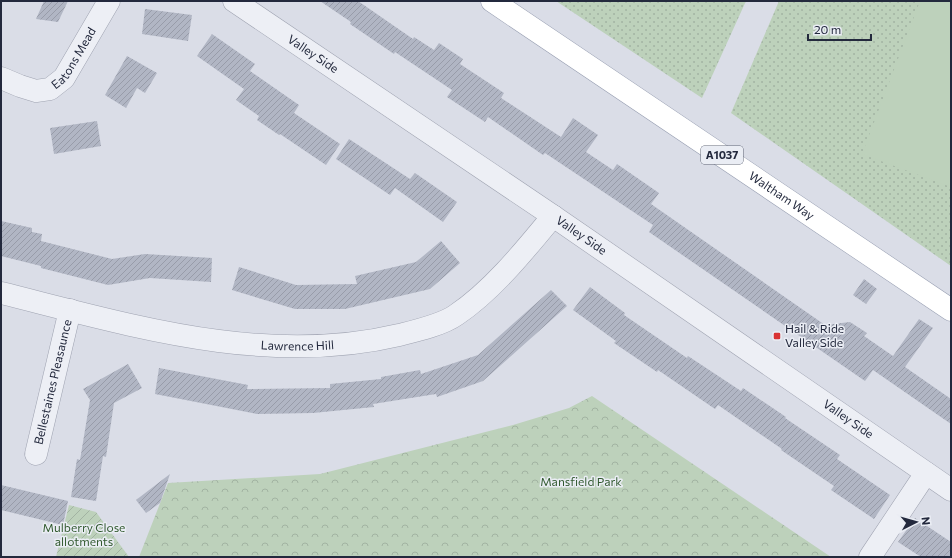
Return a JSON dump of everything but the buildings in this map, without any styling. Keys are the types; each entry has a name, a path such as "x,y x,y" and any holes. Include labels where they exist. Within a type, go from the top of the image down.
{"main road":[{"name":"Waltham Way","path":"492,1 951,310"}],"street":[{"name":"Eatons Mead","path":"1,78 36,91 50,89 64,78 109,1"},
{"name":"Valley Side","path":"234,1 553,216 951,490"},
{"name":"Lawrence Hill","path":"1,293 173,334 235,343 292,347 337,345 376,341 421,330 455,316 483,294 529,246 553,216"},
{"name":"Bellestaines Pleasaunce","path":"36,454 70,310"},
{"path":"870,557 926,473"}],"green space":[{"path":"556,1 746,1 702,98"},
{"path":"779,1 951,1 951,266 731,113"},
{"path":"920,1 951,1 951,187 862,154"},
{"name":"Mansfield Park","path":"592,396 831,557 139,557 168,483 320,474 513,425 569,408"},
{"name":"Mulberry Close allotments","path":"69,505 96,512 129,557 56,557"}],"place":[{"name":"Hail & Ride Valley Side","path":"777,336"}]}
